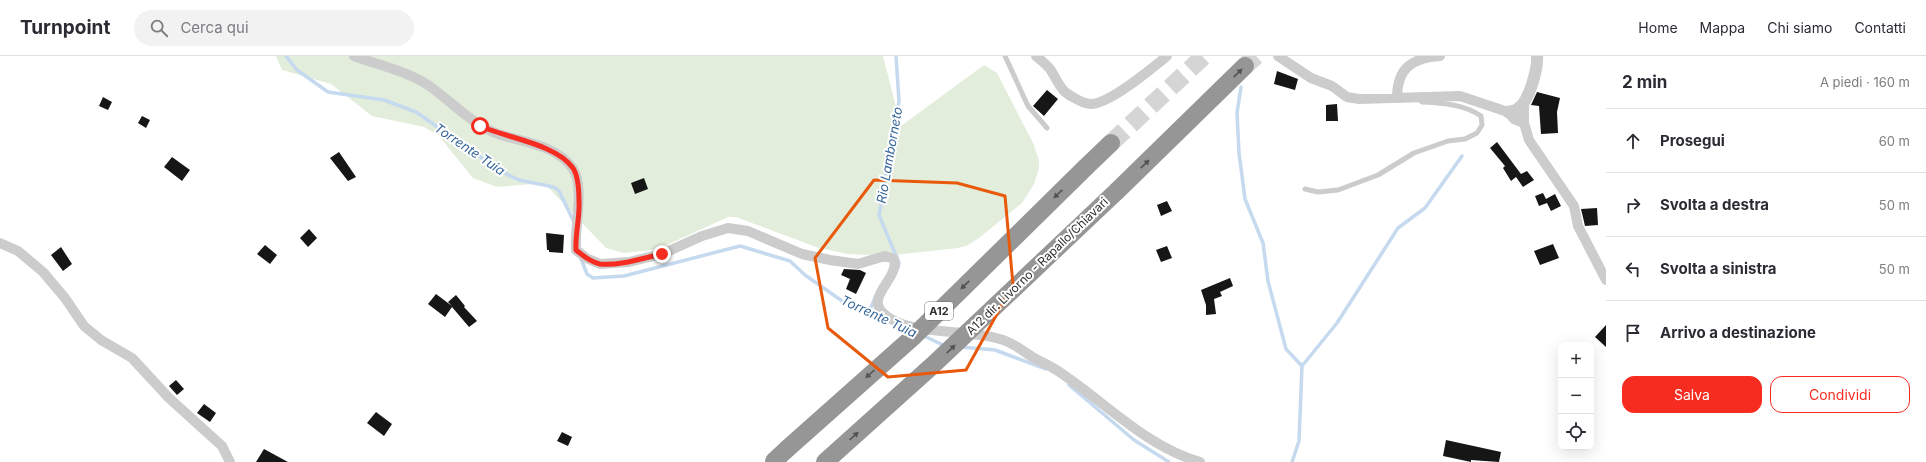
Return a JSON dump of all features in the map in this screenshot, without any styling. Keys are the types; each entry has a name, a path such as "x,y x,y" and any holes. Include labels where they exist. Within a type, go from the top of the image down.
{"highway":[{"name":"A12 dir. Livorno - Rapallo/Chiavari","path":"825,462 933,365 1245,66"},
{"name":"A12","path":"774,461 913,337 1111,143"}],"street":[{"path":"354,56 418,79 480,126 542,147 562,157 574,169 579,202 575,237 576,250 586,258 600,264 629,262 662,254 702,236 728,228 748,231 802,254 830,260 858,264 885,256 894,259 896,266 894,273 878,298 878,306 883,313 906,326 992,337 1009,342 1057,370 1136,430 1165,448 1200,462"},
{"path":"1036,56 1050,69 1056,81 1066,92 1090,104 1099,102 1111,96 1137,80 1167,56"},
{"path":"1278,56 1311,78 1332,86 1347,97 1397,98 1460,96 1508,112 1514,119 1524,123"},
{"path":"1397,98 1397,85 1402,74 1410,63 1428,57 1440,56"},
{"path":"1537,56 1538,68 1524,102 1524,123 1529,140 1539,157 1574,206 1578,226 1606,280"},
{"path":"1508,112 1517,109 1524,102"},
{"path":"0,243 18,251 42,272 65,298 84,326 101,340 132,358 169,398 222,446 230,462"}],"lane":[{"path":"1005,56 1028,106 1047,128"},
{"path":"1305,189 1318,192 1338,190 1378,174 1414,153 1448,141 1465,139 1477,133 1482,125 1481,116 1474,111 1446,104 1422,102 1417,97"}],"highlighted area":[{"path":"874,180 957,183 1005,196 1013,285 966,370 888,377 828,328 815,258"}],"green space":[{"path":"276,56 883,56 901,126 984,65 997,73 1033,143 1039,160 1039,168 1034,184 1022,203 979,238 966,246 958,248 885,256 848,254 819,248 736,217 728,217 658,249 624,253 606,248 544,183 497,187 473,178 438,135 424,127 372,116 331,84 282,70"}],"building":[{"path":"1277,71 1298,79 1295,90 1274,84"},
{"path":"1047,90 1058,99 1044,116 1033,106"},
{"path":"1537,92 1560,98 1557,112 1558,133 1541,134 1539,106 1531,105"},
{"path":"103,97 112,102 108,110 99,106"},
{"path":"1337,104 1338,121 1326,121 1326,105"},
{"path":"142,116 150,120 146,128 138,123"},
{"path":"1497,142 1521,174 1527,171 1534,180 1523,187 1516,177 1511,181 1503,168 1505,166 1490,148"},
{"path":"339,152 356,177 348,181 330,158"},
{"path":"172,157 190,170 182,181 164,167"},
{"path":"644,178 648,189 635,194 631,183"},
{"path":"1543,193 1546,199 1555,194 1561,206 1551,211 1547,203 1539,206 1535,196"},
{"path":"1167,201 1172,211 1161,216 1157,205"},
{"path":"1597,208 1598,225 1585,226 1581,209"},
{"path":"309,229 317,238 308,247 300,238"},
{"path":"546,233 564,235 563,253 549,252 549,250 547,250"},
{"path":"1553,244 1559,258 1540,265 1534,251"},
{"path":"265,245 277,255 270,264 257,254"},
{"path":"1167,246 1172,258 1161,262 1156,250"},
{"path":"61,247 72,264 63,271 51,255"},
{"path":"844,269 860,270 866,273 856,294 846,289 850,279 841,275"},
{"path":"1230,278 1233,286 1220,292 1222,296 1214,299 1216,314 1206,315 1206,305 1201,290"},
{"path":"436,294 452,306 448,302 456,295 465,306 464,307 477,321 469,327 452,307 445,317 428,304"},
{"path":"1606,325 1606,347 1595,337"},
{"path":"176,380 184,389 177,395 169,386"},
{"path":"204,404 216,413 210,422 197,413"},
{"path":"376,412 392,424 384,436 367,423"},
{"path":"562,432 572,437 568,446 557,441"},
{"path":"1446,440 1501,452 1499,462 1471,460 1471,462 1443,456"},
{"path":"264,449 288,462 256,462"}],"waterway":[{"name":"Torrente Tuia","path":"286,56 297,70 328,92 384,100 416,112 502,172 519,180 554,187 559,191 574,222"},
{"name":"Rio Lamborneto","path":"896,56 899,101 879,215 899,263 898,268"},
{"path":"1241,87 1237,113 1239,153 1245,199 1263,243 1268,281 1286,349 1302,366"},
{"path":"1292,462 1299,441 1302,366 1337,323 1398,228 1425,208 1462,156"},
{"name":"Torrente Tuia","path":"580,256 587,274 593,278 624,276 740,246 790,261 805,275 845,303 883,318"},
{"name":"Rio Lamborneto","path":"869,312 875,298"},
{"name":"Torrente Tuia","path":"922,335 945,346"},
{"name":"Torrente Tuia","path":"961,347 995,350 1046,369"},
{"name":"Torrente Tuia","path":"1069,385 1134,440 1169,462"}],"tunnel":[{"path":"1111,143 1204,56"},
{"path":"1245,66 1256,56"}],"route":[{"path":"480,126 542,147 562,157 574,169 579,202 575,237 576,250 586,258 600,264 629,262 662,254"}]}
